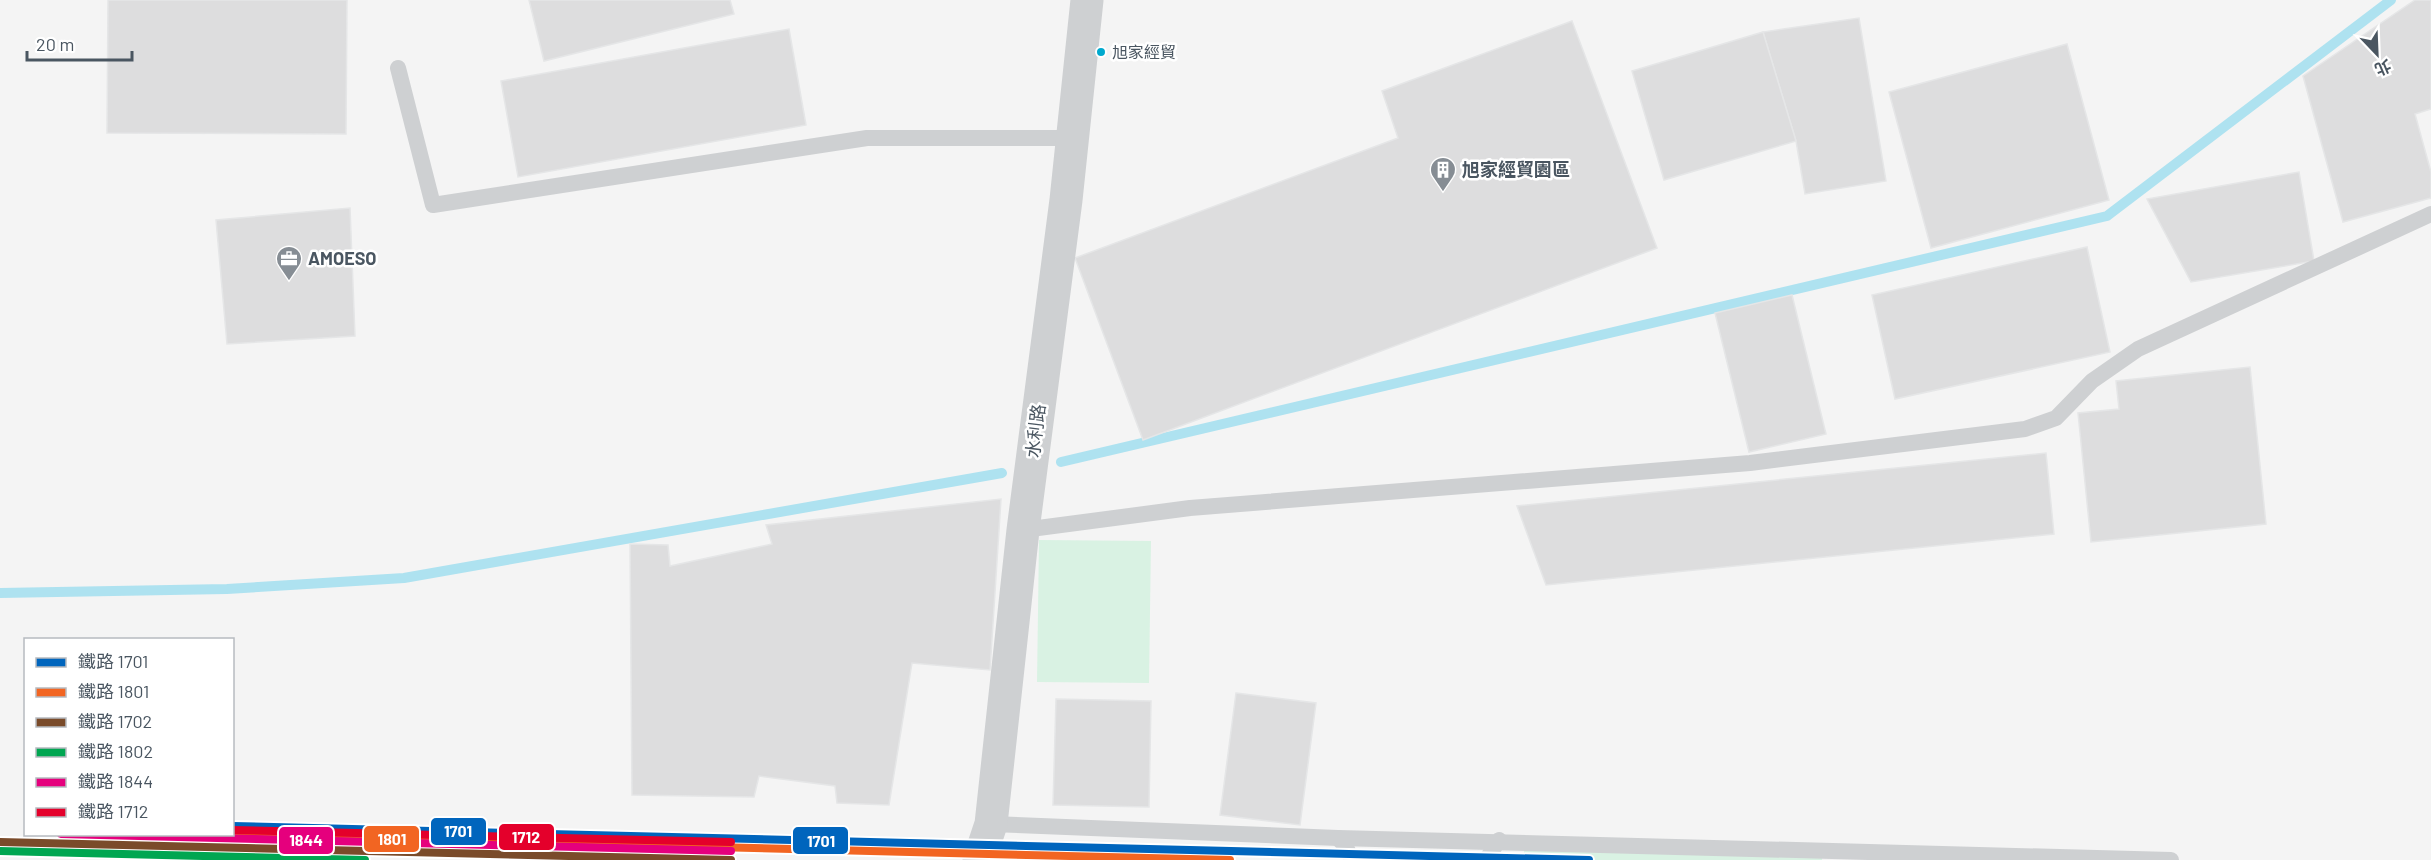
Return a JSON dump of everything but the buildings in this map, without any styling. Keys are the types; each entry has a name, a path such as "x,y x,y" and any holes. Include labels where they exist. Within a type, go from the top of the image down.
{"street":[{"name":"水利路","path":"979,860 991,824 1023,530 1087,0"}],"lane":[{"path":"398,68 433,205 867,138 1072,138"},
{"path":"1023,530 1190,508 1750,463 2025,429 2056,418 2092,381 2138,349 2431,214"},
{"path":"991,824 1338,837 1499,840 1866,856 2172,860"},
{"path":"1338,837 1352,860"},
{"path":"1486,860 1499,840"}],"green space":[{"path":"1039,540 1151,541 1149,683 1037,682"},
{"path":"1524,849 1822,858 1822,860 1524,860"}],"waterway":[{"path":"1061,462 2107,216 2391,0"},
{"path":"0,593 227,589 404,578 1002,473"}],"rail line":[{"name":"1701","path":"234,826 1589,860"},
{"name":"1712","path":"234,830 731,842"},
{"name":"1801","path":"234,835 1230,860"},
{"name":"1844","path":"140,836 731,851"},
{"name":"1702","path":"0,842 731,860"},
{"name":"1802","path":"0,851 365,860"}],"place":[{"name":"旭家經貿","path":"1101,52"},
{"name":"旭家經貿園區","path":"1443,193"},
{"name":"AMOESO","path":"289,282"}]}
